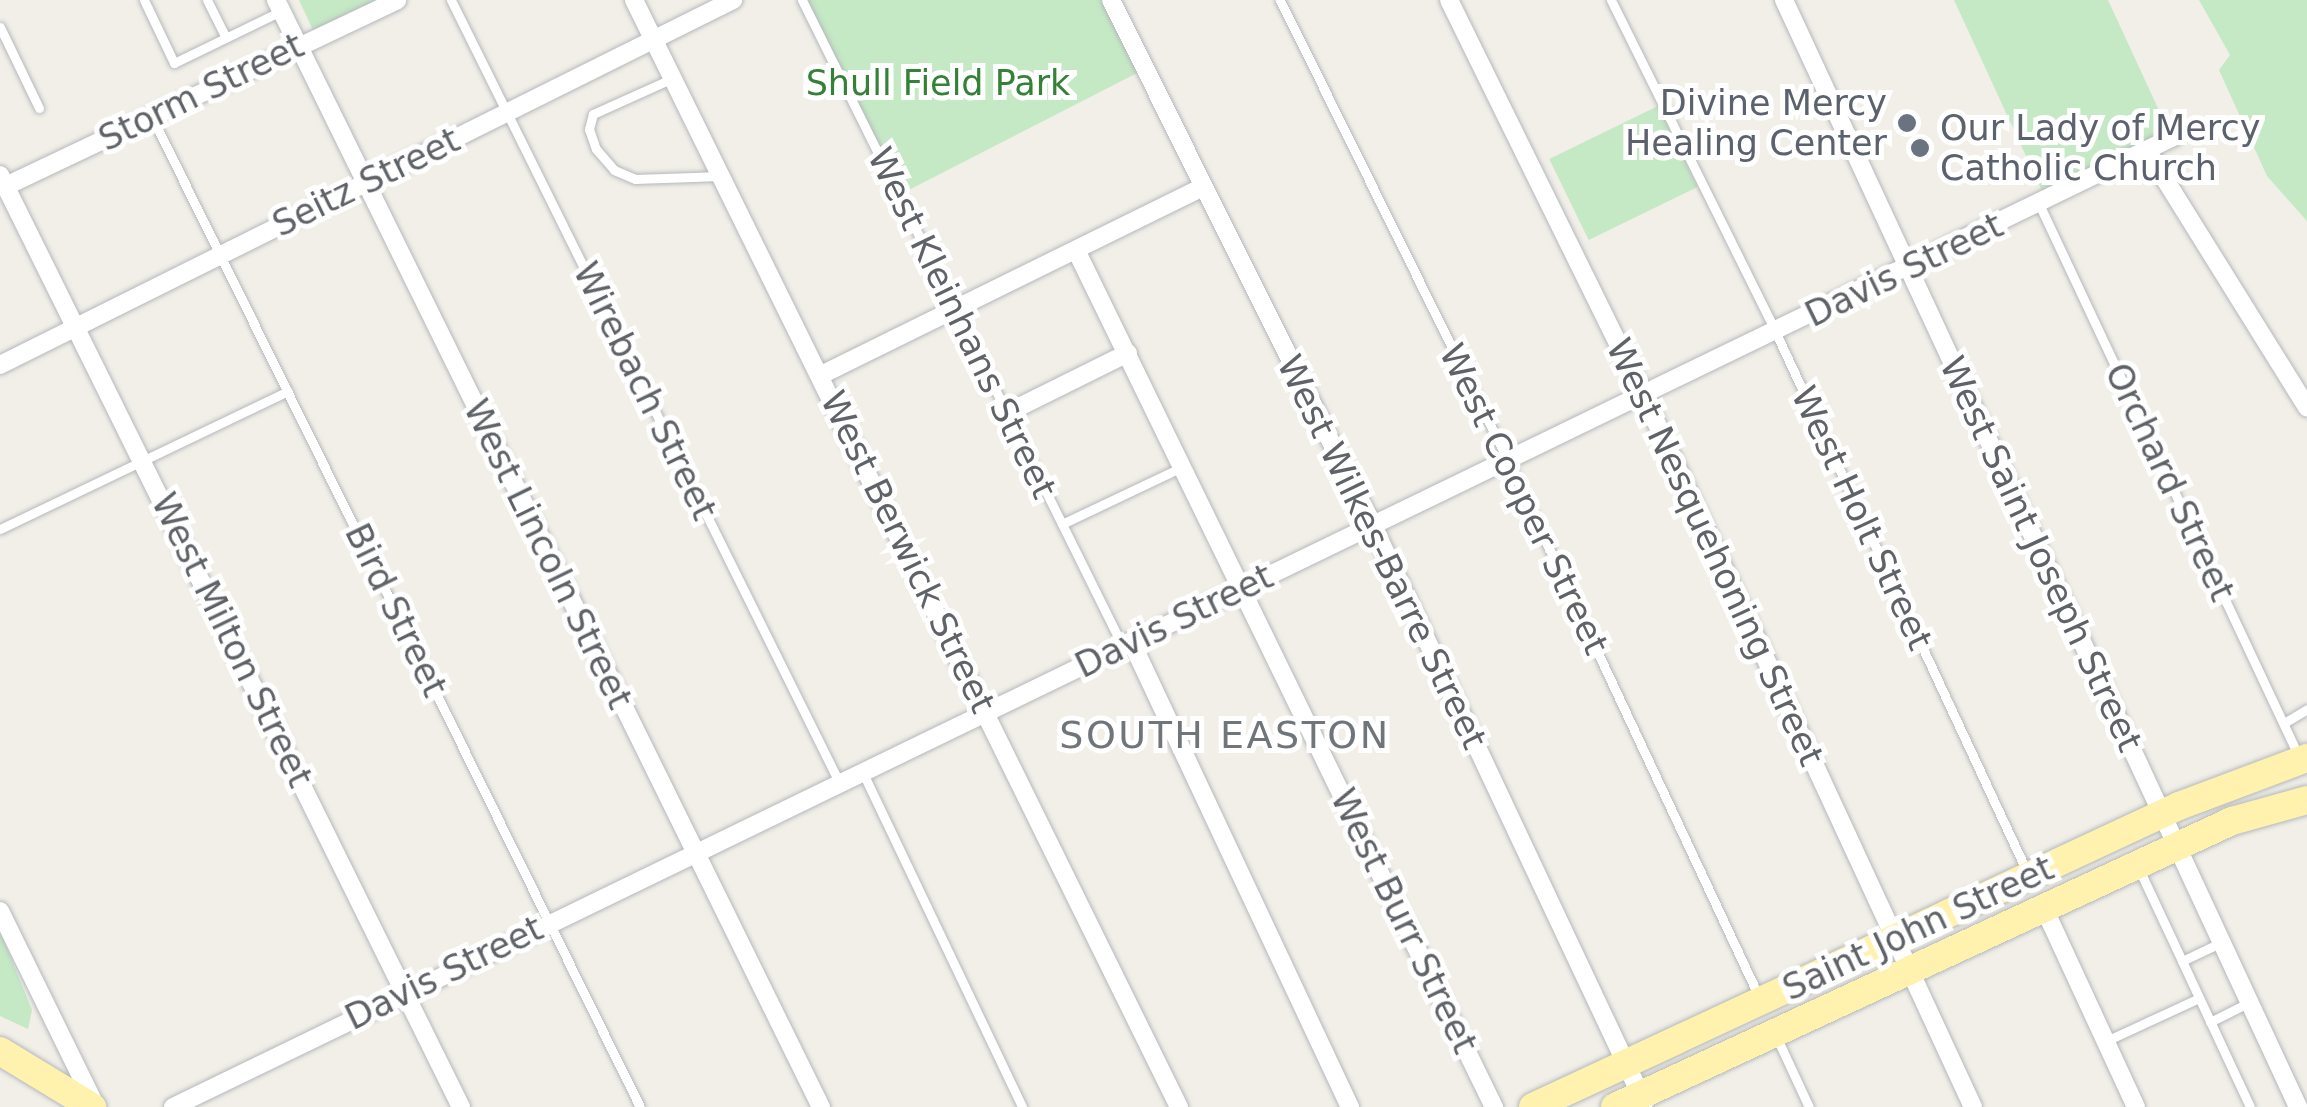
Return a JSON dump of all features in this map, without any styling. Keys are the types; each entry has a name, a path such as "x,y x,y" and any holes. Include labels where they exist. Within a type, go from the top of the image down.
{"main road":[{"name":"Saint John Street","path":"1533,1107 2162,814 2304,759"},
{"name":"Saint John Street","path":"1634,1103 2137,864 2242,817 2307,800"},
{"path":"0,1051 94,1107"}],"street":[{"name":"Storm Street","path":"3,181 398,0"},
{"name":"West Berwick Street","path":"634,0 1179,1107"},
{"name":"Seitz Street","path":"0,365 733,0"},
{"name":"West Wilkes-Barre Street","path":"1111,0 1373,526 1626,1064 1634,1103"},
{"name":"West Nesquehoning Street","path":"1449,0 1644,396 1974,1107"},
{"name":"West Saint Joseph Street","path":"1784,0 2250,1002 2291,1104"},
{"name":"West Lincoln Street","path":"279,5 821,1107"},
{"name":"Davis Street","path":"174,1107 695,850 1644,396 2175,136"},
{"path":"2148,152 2307,407"},
{"name":"West Milton Street","path":"3,181 461,1107"},
{"path":"821,375 1203,187"},
{"name":"West Burr Street","path":"1076,250 1244,586 1494,1107"},
{"path":"1007,414 1128,353"},
{"name":"West Kleinhans Street","path":"1126,643 1350,1107"},
{"path":"2044,908 2136,1107"},
{"path":"0,911 94,1107"}],"lane":[{"path":"144,0 174,63 226,38 279,5"},
{"path":"207,0 226,38"},
{"name":"Wirebach Street","path":"451,0 839,782"},
{"name":"West Kleinhans Street","path":"802,0 1062,524 1126,643"},
{"name":"West Cooper Street","path":"1280,0 1508,461 1761,1002"},
{"name":"West Holt Street","path":"1611,0 1775,332 2030,876"},
{"path":"1,34 39,108"},
{"path":"673,78 593,114 589,129 596,149 614,170 635,179 719,176"},
{"name":"Bird Street","path":"151,115 640,1107"},
{"name":"Orchard Street","path":"2039,204 2304,759"},
{"path":"0,529 288,391"},
{"path":"1062,524 1184,466"},
{"path":"2284,723 2307,710"},
{"path":"862,771 1022,1107"},
{"path":"2137,864 2250,1107"},
{"path":"2182,961 2222,942"},
{"path":"2106,1042 2199,998"},
{"path":"2210,1022 2250,1002"},
{"path":"1775,1033 1809,1107"}],"green space":[{"path":"299,0 376,0 313,30"},
{"name":"Shull Field Park","path":"802,0 1111,0 1145,69 899,195"},
{"path":"1954,0 2108,0 2168,130 2043,193"},
{"path":"2199,0 2307,0 2307,221 2267,176 2219,70 2230,55"},
{"path":"1658,106 1697,187 1589,240 1549,159"},
{"path":"0,931 32,1010 28,1029 0,1016"}],"place":[{"name":"Divine Mercy Healing Center","path":"1907,123"},
{"name":"Our Lady of Mercy Catholic Church","path":"1920,148"}],"district":[{"name":"SOUTH EASTON","path":"1225,736"}]}
